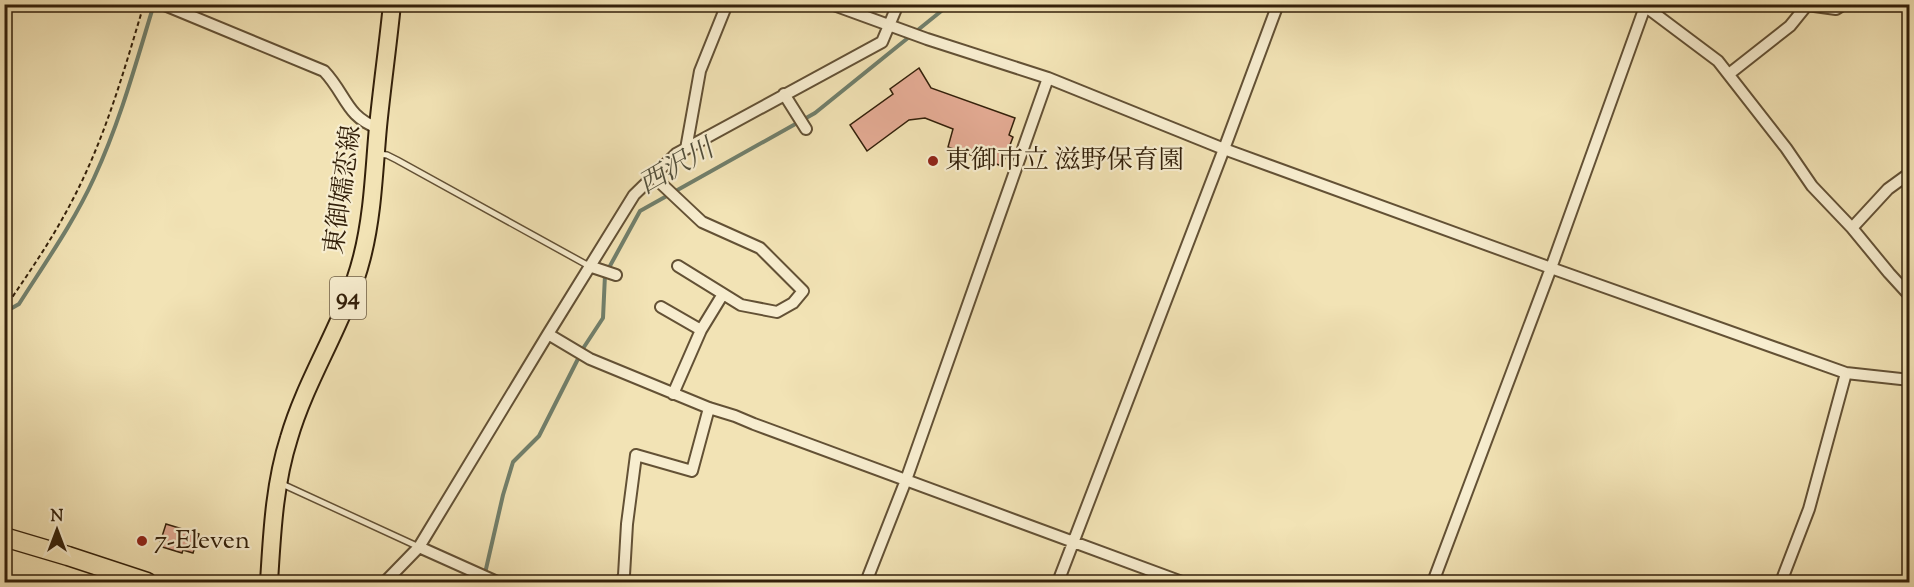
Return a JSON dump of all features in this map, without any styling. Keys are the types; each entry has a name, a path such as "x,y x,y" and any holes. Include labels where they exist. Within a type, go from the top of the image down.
{"highway":[{"path":"4,537 147,582"}],"main road":[{"name":"東御嬬恋線","path":"269,582 273,523 288,439 355,283 371,215 392,4"}],"street":[{"path":"162,4 324,71 353,113 365,123 378,128"},
{"path":"686,149 700,71 727,4"},
{"path":"831,4 927,39 1048,78 1224,149 1846,373 1910,380"},
{"path":"385,582 419,547 548,334 594,267 634,195 676,154 882,42 898,4"},
{"path":"1058,582 1278,4"},
{"path":"1729,74 1790,26 1808,5 1836,9 1844,4"},
{"path":"1433,582 1551,268 1644,5 1718,61 1786,148 1812,186 1910,296"},
{"path":"866,582 906,480 1048,78"},
{"path":"784,94 806,129"},
{"path":"1851,228 1888,189 1910,173"},
{"path":"652,175 702,222 760,248 803,291 793,303 777,312 741,305 678,266"},
{"path":"594,267 616,275"},
{"path":"673,394 701,330 723,294"},
{"path":"661,307 701,330"},
{"path":"548,334 589,358 673,394 1182,582"},
{"path":"1781,582 1809,509 1846,373"},
{"path":"621,582 624,575 627,524 636,455 692,471 709,408"},
{"path":"419,547 497,582"}],"lane":[{"path":"376,154 387,155 397,160 594,267"},
{"path":"279,482 419,547"}],"path":[{"path":"4,309 40,256 74,199 121,83 144,4"}],"building":[{"path":"919,68 931,88 1015,118 1009,135 1013,137 1002,166 948,147 953,129 925,118 909,120 867,151 850,125 893,94 890,89"},
{"path":"166,524 199,534 193,553 183,550 182,553 159,546"}],"waterway":[{"path":"12,308 19,304 59,242 94,178 120,114 154,4"},
{"name":"西沢川","path":"483,582 513,462 539,436 584,347 603,318 605,275 640,211 815,113 950,4"}],"place":[{"name":"東御市立 滋野保育園","path":"933,161"},
{"name":"7-Eleven","path":"142,541"}]}
